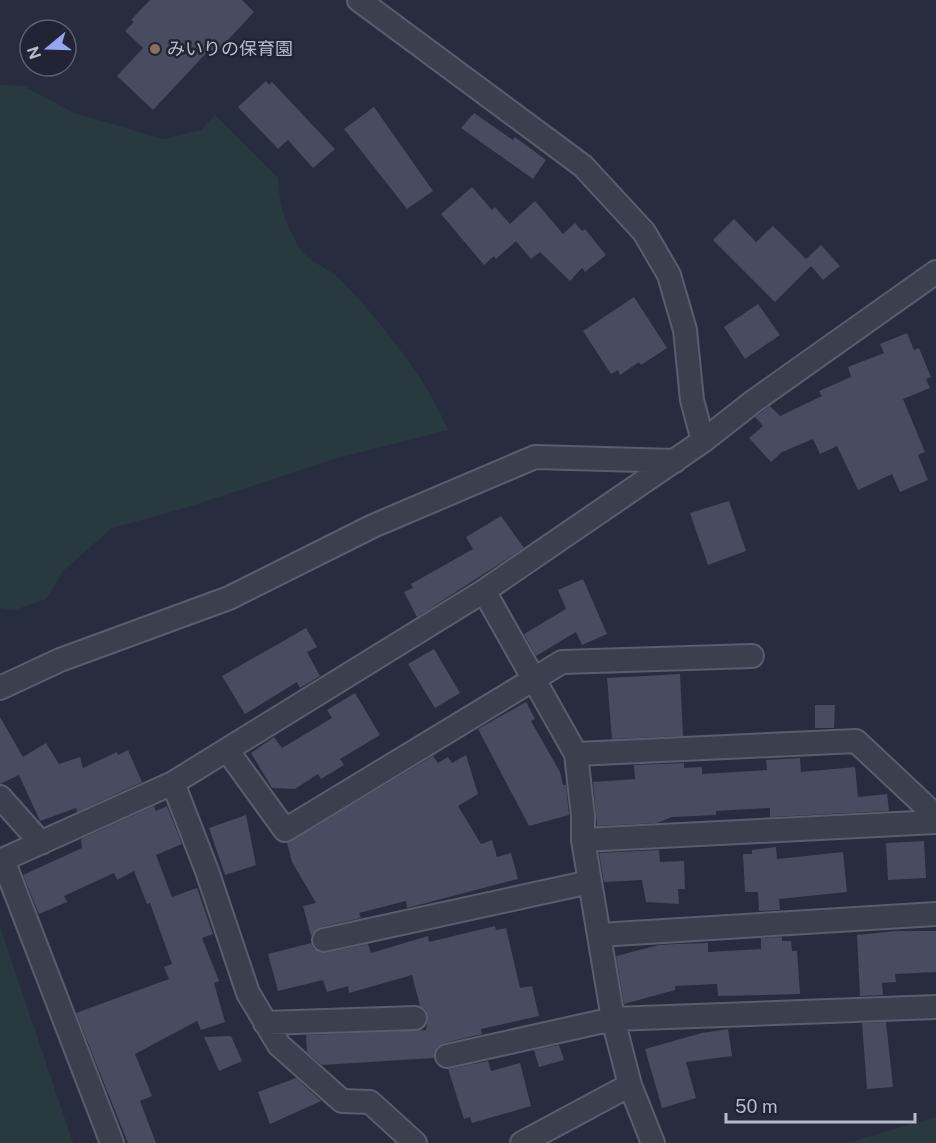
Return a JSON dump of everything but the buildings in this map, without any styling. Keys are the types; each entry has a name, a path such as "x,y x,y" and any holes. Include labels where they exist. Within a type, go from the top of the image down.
{"street":[{"path":"359,0 583,166 644,232 669,275 685,330 692,400 703,441"},
{"path":"112,1143 1,860 173,783 484,591 703,441 754,400 936,272"},
{"path":"0,688 60,660 229,598 373,526 535,457 675,460"},
{"path":"484,591 576,753 583,816 583,840 613,1018 630,1085 653,1143"},
{"path":"227,750 285,830 562,662 752,656"},
{"path":"576,753 856,741 936,816"},
{"path":"173,783 207,871 248,993 279,1045 342,1101 370,1102 415,1143"},
{"path":"0,797 41,843"},
{"path":"583,840 936,822"},
{"path":"324,940 590,882"},
{"path":"599,935 936,914"},
{"path":"447,1056 613,1018 936,1007"},
{"path":"265,1023 415,1018"},
{"path":"522,1143 630,1085"}],"shaded area":[{"path":"0,85 24,86 74,113 163,139 201,130 215,115 278,178 284,214 299,247 307,257 342,281 387,333 415,370 448,430 334,459 185,508 112,528 63,571 46,599 15,610 0,608"},
{"path":"0,927 73,1143 0,1143"},
{"path":"936,1117 936,1143 847,1143"}],"place":[{"name":"みいりの保育園","path":"155,49"}]}
